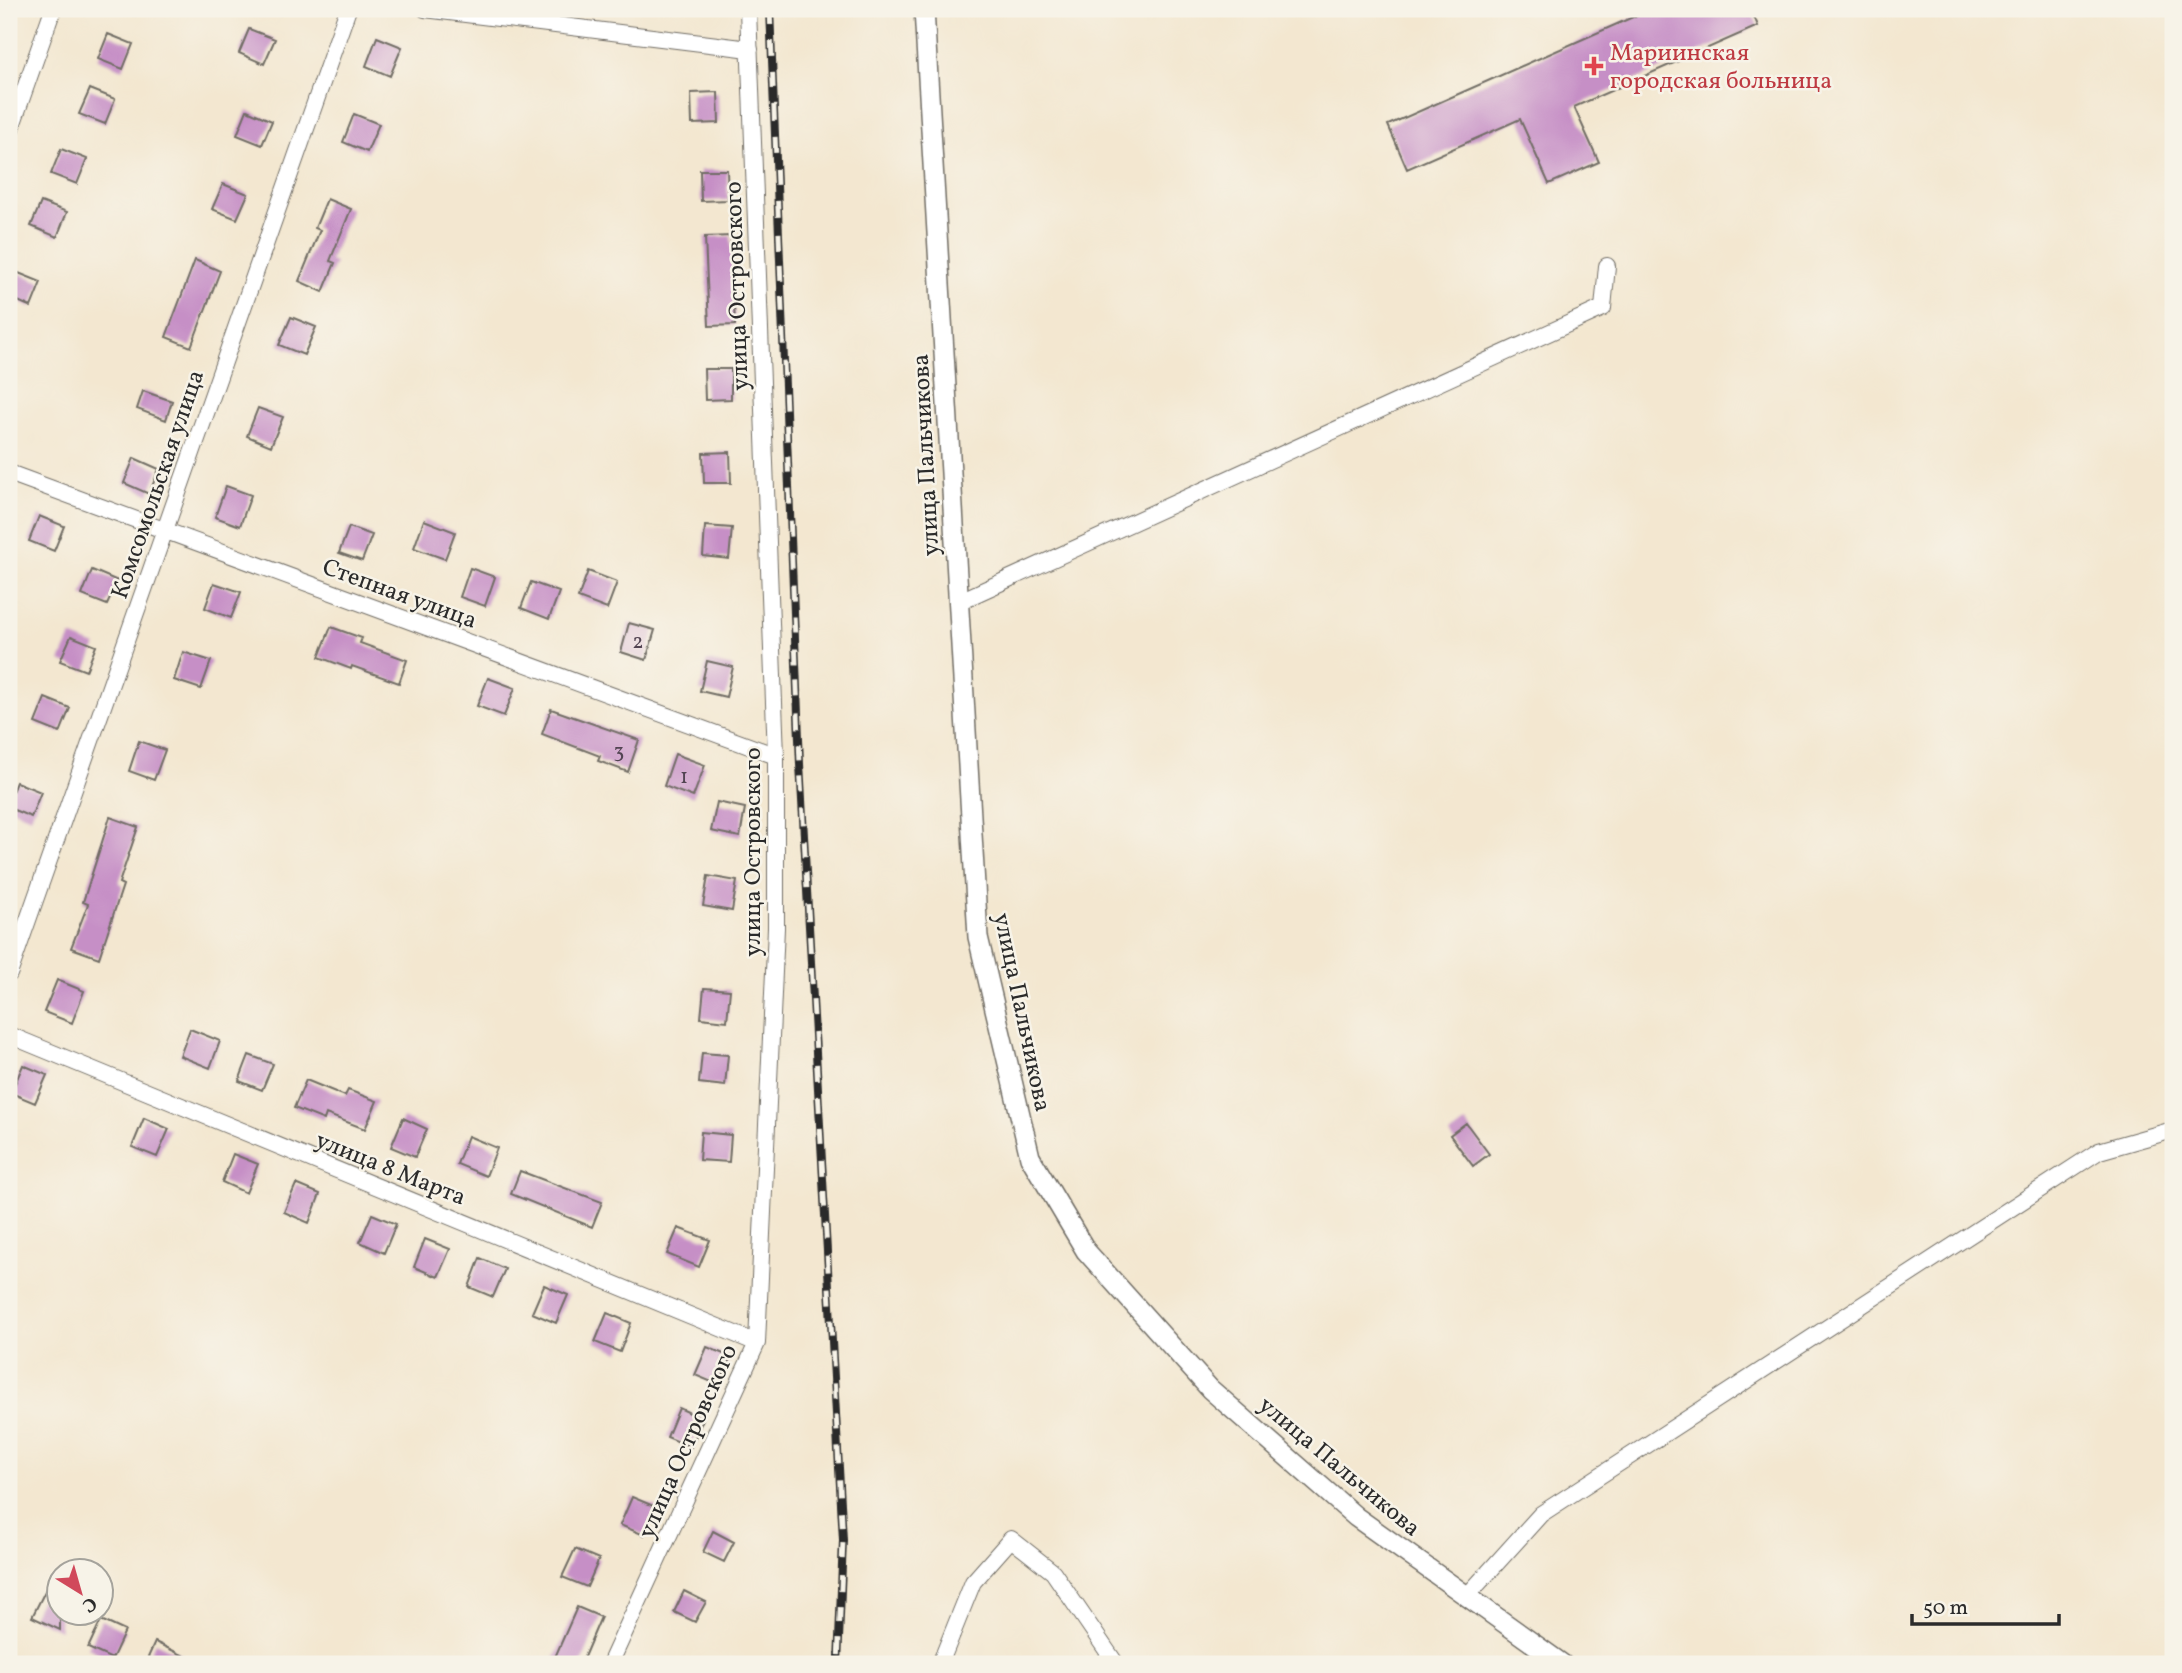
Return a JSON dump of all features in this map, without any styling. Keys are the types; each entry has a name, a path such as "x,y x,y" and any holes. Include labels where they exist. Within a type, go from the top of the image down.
{"street":[{"path":"9,134 53,9"},
{"name":"Комсомольская улица","path":"9,974 348,9"},
{"path":"425,9 750,49"},
{"name":"улица Островского","path":"610,1664 757,1343 776,928 776,756 748,9"},
{"name":"улица Пальчикова","path":"924,9 978,937 1030,1157 1086,1251 1210,1388 1356,1517 1562,1664"},
{"path":"958,603 1603,308 1608,267"},
{"name":"Степная улица","path":"9,473 776,756"},
{"name":"улица 8 Марта","path":"9,1035 757,1343"},
{"path":"1466,1596 1541,1514 2099,1151 2173,1130"},
{"path":"940,1664 973,1581 1011,1539 1053,1572 1116,1664"}],"building":[{"name":"Мариинская городская больница","path":"1651,9 1751,9 1758,26 1574,107 1599,162 1549,184 1520,119 1407,169 1388,125"},
{"path":"249,29 275,39 264,64 239,53"},
{"path":"108,34 133,44 123,69 98,59"},
{"path":"377,37 402,47 390,76 366,66"},
{"path":"90,89 115,99 105,124 79,114"},
{"path":"718,92 719,123 692,124 691,93"},
{"path":"247,110 272,121 262,145 237,135"},
{"path":"354,114 379,124 367,152 343,142"},
{"path":"61,149 87,159 77,184 51,174"},
{"path":"700,170 727,170 728,200 701,201"},
{"path":"223,184 248,194 237,219 212,209"},
{"path":"327,199 351,209 330,261 335,263 323,292 299,281 320,230 315,228"},
{"path":"41,202 67,212 57,237 31,226"},
{"path":"731,236 735,325 709,326 705,237"},
{"path":"195,260 220,271 191,347 166,337"},
{"path":"16,272 41,282 31,307 9,297"},
{"path":"291,317 316,327 304,355 279,345"},
{"path":"704,369 731,369 731,399 705,400"},
{"path":"143,391 172,401 166,420 137,409"},
{"path":"258,408 283,417 271,446 247,436"},
{"path":"730,452 731,483 704,483 703,453"},
{"path":"134,458 159,469 149,494 124,483"},
{"path":"226,486 251,495 240,526 215,517"},
{"path":"39,516 64,526 54,551 29,541"},
{"path":"424,520 455,532 445,559 414,548"},
{"path":"705,526 732,528 729,559 703,556"},
{"path":"349,527 372,535 362,561 339,553"},
{"path":"470,568 495,577 485,606 460,597"},
{"path":"92,570 118,581 107,605 82,595"},
{"path":"588,571 617,582 607,609 578,598"},
{"path":"531,582 559,592 549,619 521,608"},
{"path":"214,583 241,592 231,618 205,608"},
{"path":"629,623 655,630 646,660 621,652"},
{"path":"331,627 362,638 360,643 407,660 399,683 319,657"},
{"path":"71,636 96,646 86,671 60,661"},
{"path":"183,652 211,661 201,689 174,680"},
{"path":"707,661 733,667 726,697 700,691"},
{"path":"488,678 515,688 504,716 477,706"},
{"path":"45,698 70,708 60,733 35,723"},
{"path":"551,709 639,740 628,772 598,761 600,756 542,734"},
{"path":"139,741 165,750 154,780 129,771"},
{"path":"675,754 705,765 693,797 664,786"},
{"path":"16,782 41,792 31,817 9,808 9,799"},
{"path":"717,802 745,808 740,837 711,831"},
{"path":"110,817 138,827 119,883 123,885 99,958 71,948 88,904 83,902"},
{"path":"708,876 737,881 732,911 703,906"},
{"path":"57,980 84,991 72,1023 44,1012"},
{"path":"704,988 730,990 727,1021 701,1018"},
{"path":"190,1029 220,1041 210,1068 180,1056"},
{"path":"702,1053 728,1055 725,1086 699,1083"},
{"path":"249,1055 273,1064 262,1090 239,1081"},
{"path":"23,1065 47,1075 35,1103 11,1093"},
{"path":"306,1080 345,1096 348,1090 377,1101 365,1129 326,1114 324,1120 294,1108"},
{"path":"144,1118 169,1129 157,1157 132,1147"},
{"path":"403,1118 427,1129 415,1157 391,1147"},
{"path":"1466,1123 1489,1154 1473,1166 1450,1135"},
{"path":"701,1132 731,1135 729,1162 699,1160"},
{"path":"468,1136 497,1148 486,1176 457,1164"},
{"path":"233,1154 258,1164 246,1193 222,1182"},
{"path":"520,1171 602,1202 592,1227 511,1194"},
{"path":"296,1184 320,1194 309,1223 284,1212"},
{"path":"372,1214 396,1224 384,1253 360,1242"},
{"path":"678,1228 710,1240 699,1267 667,1254"},
{"path":"425,1239 450,1249 438,1277 414,1267"},
{"path":"480,1258 505,1269 493,1297 469,1287"},
{"path":"544,1285 568,1295 556,1323 532,1313"},
{"path":"607,1313 631,1323 620,1352 595,1342"},
{"path":"707,1347 731,1357 719,1385 695,1375"},
{"path":"679,1408 703,1419 691,1447 667,1437"},
{"path":"632,1497 656,1507 644,1535 620,1525"},
{"path":"713,1531 734,1542 724,1562 703,1552"},
{"path":"575,1549 599,1559 587,1587 562,1577"},
{"path":"46,1589 46,1624 32,1617"},
{"path":"684,1591 706,1602 695,1622 674,1612"},
{"path":"577,1607 601,1617 581,1664 552,1664"},
{"path":"116,1627 125,1631 112,1659 88,1648 97,1628"},
{"path":"155,1642 201,1664 145,1664"}],"railway":[{"path":"770,9 800,764 843,1540 838,1664"}],"place":[{"name":"Мариинская городская больница","path":"1594,66"}]}
